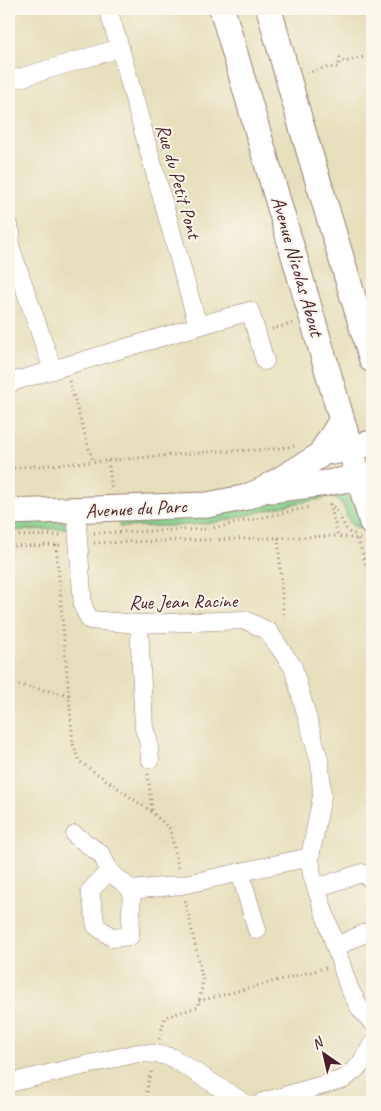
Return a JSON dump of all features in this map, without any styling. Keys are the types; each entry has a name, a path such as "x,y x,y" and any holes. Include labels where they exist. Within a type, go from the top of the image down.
{"main road":[{"name":"Avenue Nicolas About","path":"222,9 342,420 361,445 366,477 365,533"},
{"path":"269,9 300,120 372,360"},
{"name":"Avenue du Parc","path":"319,456 342,420"},
{"name":"Avenue du Parc","path":"9,512 207,505 243,498 261,491 319,456 361,445"},
{"name":"Avenue du Parc","path":"261,491 366,477"}],"street":[{"name":"Rue du Petit Pont","path":"108,9 198,326"},
{"path":"9,81 120,48"},
{"path":"9,227 11,233 9,247 59,368"},
{"path":"9,383 250,312 265,360"},
{"name":"Rue Jean Racine","path":"76,511 83,607 90,620 139,624 245,620 268,631 294,667 320,763 322,796 310,857 312,875 349,988 361,1010 372,1022"},
{"path":"139,624 144,729 148,739 150,759"},
{"path":"74,835 102,855 109,871 132,890 182,884 310,857"},
{"path":"109,871 90,891 96,926 113,938 130,936 132,890"},
{"path":"240,872 257,930"},
{"path":"316,888 362,873 372,880"},
{"path":"335,947 372,930"},
{"path":"264,1102 344,1079 360,1064 372,1045"},
{"path":"9,1083 138,1053 156,1054 171,1057 243,1102"}],"path":[{"path":"307,73 324,68 338,67 340,58 344,62 372,55"},
{"path":"256,333 295,323"},
{"path":"59,368 93,462"},
{"path":"9,468 297,446"},
{"path":"330,504 338,536"},
{"path":"9,546 338,536 365,533 372,583"},
{"path":"278,538 284,630"},
{"path":"56,545 73,744 80,761 152,812 170,829 203,981 198,1007 165,1017 148,1082 146,1102"},
{"path":"9,683 69,695"},
{"path":"150,759 147,763 152,812"},
{"path":"199,1002 341,964"}],"green space":[{"path":"322,490 324,499 211,523 177,526 119,527 119,515"},
{"path":"332,490 350,499 364,527 352,525 340,501 334,497"},
{"path":"9,519 68,522 72,528 9,531"}]}
